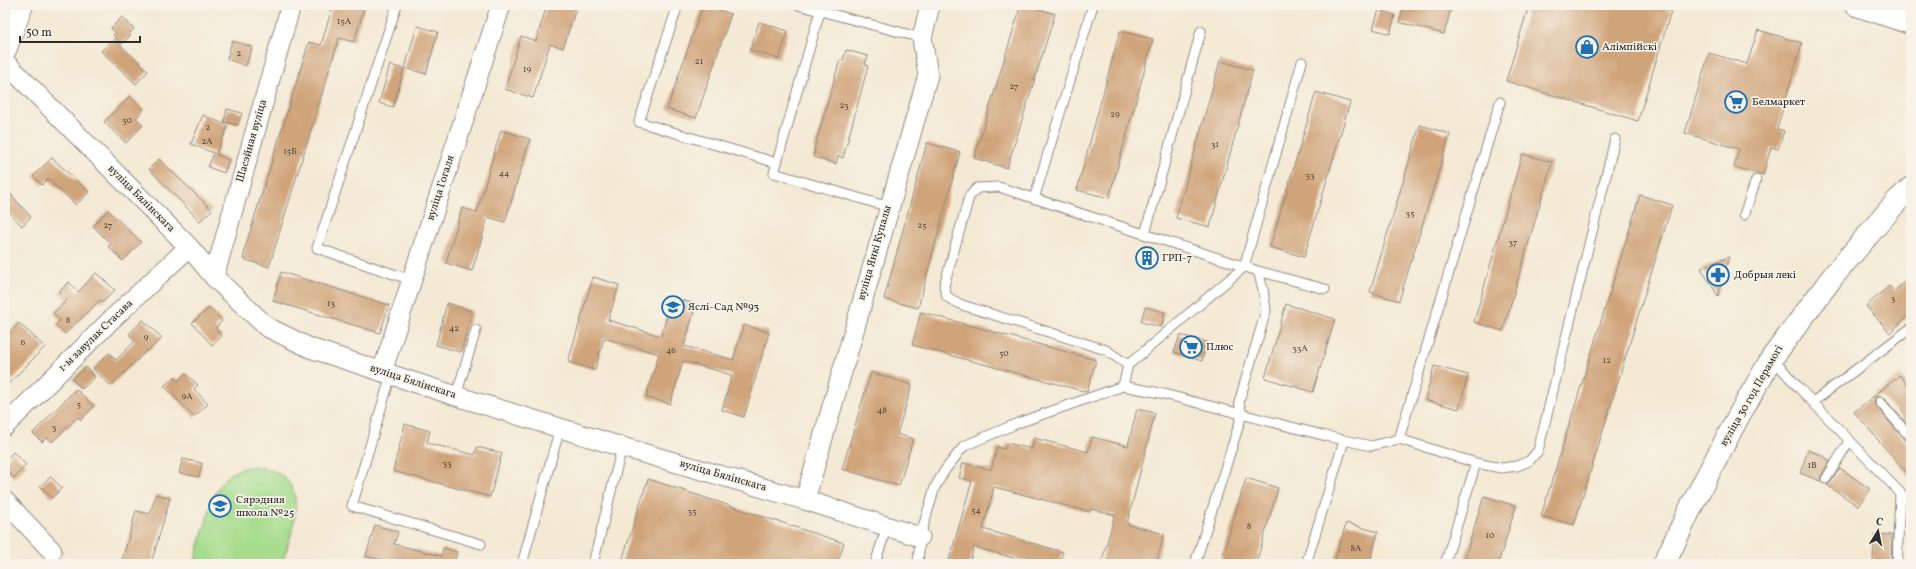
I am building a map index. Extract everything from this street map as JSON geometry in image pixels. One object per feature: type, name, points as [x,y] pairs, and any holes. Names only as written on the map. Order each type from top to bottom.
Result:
[{"type":"street","points":[[5,50],[22,5]]},
{"type":"street","name":"Шасэйная вуліца","points":[[214,277],[291,5]]},
{"type":"street","name":"вуліца Гогаля","points":[[387,373],[411,280],[501,5]]},
{"type":"street","name":"вуліца Янкі Купалы","points":[[805,500],[928,75],[922,38],[930,5]]},
{"type":"street","points":[[1857,5],[1911,23]]},
{"type":"street","name":"вуліца Бялінскага","points":[[5,62],[189,247],[214,277],[266,327],[310,348],[456,396],[622,447],[805,500],[920,537]]},
{"type":"street","name":"вуліца 30 год Перамогі","points":[[1664,564],[1692,503],[1772,358],[1834,275],[1898,200],[1911,188]]},
{"type":"street","name":"1-ы завулак Стасава","points":[[5,426],[111,320],[189,247]]},
{"type":"street","points":[[5,501],[52,551]]},
{"type":"lane","points":[[397,5],[317,248],[411,280]]},
{"type":"lane","points":[[678,5],[639,122],[776,164]]},
{"type":"lane","points":[[798,5],[922,38]]},
{"type":"lane","points":[[1034,199],[1093,5]]},
{"type":"lane","points":[[820,11],[774,173],[889,207]]},
{"type":"lane","points":[[1145,234],[1201,31]]},
{"type":"lane","points":[[1122,386],[1128,365],[1244,267],[1302,62]]},
{"type":"lane","points":[[1399,438],[1500,102]]},
{"type":"lane","points":[[918,564],[920,537],[935,487],[945,470],[964,446],[1018,423],[1122,386],[1160,393],[1344,441],[1371,446],[1399,438],[1476,463],[1501,468],[1517,466],[1529,461],[1538,451],[1615,139]]},
{"type":"lane","points":[[1744,215],[1756,180]]},
{"type":"lane","points":[[1128,365],[1106,350],[962,305],[947,297],[944,286],[969,197],[977,188],[999,188],[1244,267],[1325,289]]},
{"type":"lane","points":[[1195,564],[1242,415],[1239,402],[1266,311],[1264,289],[1258,271]]},
{"type":"lane","points":[[1814,402],[1911,328]]},
{"type":"lane","points":[[456,396],[476,330]]},
{"type":"lane","points":[[1772,358],[1849,441],[1911,504]]},
{"type":"lane","points":[[387,373],[352,506],[480,544]]},
{"type":"lane","points":[[1880,402],[1911,438]]},
{"type":"lane","points":[[522,564],[560,428]]},
{"type":"lane","points":[[1306,564],[1344,441]]},
{"type":"lane","points":[[1826,479],[1849,441]]},
{"type":"lane","points":[[593,564],[622,447]]},
{"type":"lane","points":[[1445,564],[1476,463]]},
{"type":"lane","points":[[1897,564],[1900,494]]},
{"type":"lane","points":[[875,564],[887,526]]},
{"type":"green space","points":[[255,466],[274,471],[286,479],[293,490],[296,503],[295,518],[282,564],[194,564],[213,499],[221,483],[234,472]]},
{"type":"building","points":[[333,5],[365,5],[354,42],[339,38],[269,267],[243,259],[244,251],[309,42],[321,45]]},
{"type":"building","points":[[547,5],[577,5],[563,48],[550,44],[533,98],[505,89],[521,36],[536,41]]},
{"type":"building","points":[[703,5],[731,14],[696,118],[667,109]]},
{"type":"building","points":[[1021,5],[1026,5],[1055,14],[1007,168],[974,158]]},
{"type":"building","points":[[1404,5],[1452,5],[1444,34],[1399,22]]},
{"type":"building","name":"Алімпійскі","points":[[1529,5],[1652,5],[1671,11],[1638,121],[1506,81]]},
{"type":"building","points":[[1379,10],[1395,15],[1390,34],[1373,29]]},
{"type":"building","points":[[122,17],[134,29],[129,33],[131,35],[122,44],[113,35],[116,33],[111,28]]},
{"type":"building","points":[[759,22],[788,31],[779,59],[750,50]]},
{"type":"building","points":[[417,26],[438,32],[426,74],[405,68]]},
{"type":"building","points":[[1758,30],[1802,43],[1777,129],[1784,131],[1778,149],[1771,147],[1763,175],[1734,167],[1739,149],[1685,133],[1709,53],[1747,64]]},
{"type":"building","points":[[1120,31],[1153,39],[1109,198],[1077,190]]},
{"type":"building","points":[[114,39],[148,71],[136,84],[101,51]]},
{"type":"building","points":[[232,41],[252,47],[246,66],[227,59]]},
{"type":"building","points":[[846,50],[868,56],[865,65],[868,66],[843,158],[838,156],[836,164],[813,157],[840,60],[843,60]]},
{"type":"building","points":[[1220,61],[1253,70],[1210,227],[1176,218]]},
{"type":"building","points":[[390,65],[404,69],[393,107],[379,103]]},
{"type":"building","points":[[1316,92],[1350,102],[1304,257],[1270,247]]},
{"type":"building","points":[[130,96],[144,109],[136,118],[143,125],[126,143],[104,122]]},
{"type":"building","points":[[227,109],[242,113],[238,125],[224,122]]},
{"type":"building","points":[[203,115],[228,126],[216,154],[229,160],[224,173],[208,167],[214,153],[191,144]]},
{"type":"building","points":[[1420,125],[1450,134],[1399,301],[1370,292]]},
{"type":"building","points":[[501,130],[530,139],[505,222],[488,217],[472,271],[446,263],[462,208],[477,212]]},
{"type":"building","points":[[927,143],[960,152],[918,308],[884,299]]},
{"type":"building","points":[[1522,154],[1552,162],[1503,331],[1474,322]]},
{"type":"building","points":[[52,158],[89,192],[76,205],[48,179],[42,185],[33,176]]},
{"type":"building","points":[[159,159],[212,210],[200,221],[149,169]]},
{"type":"building","points":[[5,188],[31,217],[22,226],[5,208]]},
{"type":"building","points":[[1640,195],[1672,205],[1574,525],[1541,516]]},
{"type":"building","points":[[108,210],[141,242],[123,261],[108,246],[111,244],[93,226]]},
{"type":"building","name":"ГРП-7","points":[[1142,249],[1156,253],[1152,267],[1138,262]]},
{"type":"building","points":[[1729,257],[1718,296],[1701,268]]},
{"type":"building","points":[[281,272],[389,305],[380,333],[273,301]]},
{"type":"building","points":[[96,273],[115,290],[103,302],[100,300],[65,334],[56,325],[60,320],[53,313],[67,300],[59,292],[69,282],[78,292]]},
{"type":"building","points":[[593,277],[619,285],[608,320],[661,336],[672,298],[696,304],[684,346],[733,360],[744,325],[769,332],[744,417],[722,410],[732,375],[683,361],[670,404],[646,397],[659,354],[604,338],[595,370],[568,362]]},
{"type":"building","points":[[1911,277],[1911,313],[1890,333],[1866,306],[1889,286],[1894,291]]},
{"type":"building","points":[[447,303],[472,311],[461,352],[436,345]]},
{"type":"building","points":[[1286,304],[1335,319],[1313,392],[1265,378]]},
{"type":"building","points":[[1145,307],[1165,312],[1161,327],[1141,322]]},
{"type":"building","points":[[209,308],[222,321],[215,328],[222,336],[212,345],[192,323]]},
{"type":"building","points":[[921,312],[1096,360],[1087,392],[912,345]]},
{"type":"building","points":[[143,320],[162,338],[148,351],[147,350],[111,386],[93,369],[109,353],[116,360],[135,341],[129,334]]},
{"type":"building","points":[[19,323],[45,347],[5,387],[5,337]]},
{"type":"building","name":"Плюс","points":[[1180,335],[1207,342],[1202,361],[1174,352]]},
{"type":"building","points":[[1434,366],[1468,375],[1459,409],[1425,400]]},
{"type":"building","points":[[86,367],[95,377],[82,389],[72,379]]},
{"type":"building","points":[[871,372],[912,385],[897,434],[913,439],[899,486],[842,469]]},
{"type":"building","points":[[185,373],[198,385],[194,389],[208,404],[194,417],[164,386],[174,377],[178,381]]},
{"type":"building","points":[[1900,375],[1911,389],[1911,429],[1884,398],[1879,396],[1876,397],[1874,403],[1906,442],[1911,444],[1911,478],[1854,412]]},
{"type":"building","points":[[76,389],[94,406],[81,420],[78,417],[52,442],[47,437],[42,442],[33,433]]},
{"type":"building","points":[[1137,409],[1155,413],[1127,524],[1164,534],[1156,564],[1101,564],[1115,515],[1091,509],[1090,512],[994,487],[983,529],[1063,552],[1059,564],[1035,564],[974,547],[969,564],[948,564],[972,481],[959,478],[963,463],[991,470],[997,447],[1005,449],[1007,443],[1032,449],[1034,438],[1088,452],[1092,437],[1128,446]]},
{"type":"building","points":[[405,424],[430,431],[427,443],[475,455],[477,447],[502,453],[490,497],[393,471]]},
{"type":"building","points":[[1808,450],[1821,455],[1830,461],[1821,476],[1820,481],[1800,473]]},
{"type":"building","points":[[13,452],[26,465],[14,478],[5,469],[5,461]]},
{"type":"building","points":[[183,459],[202,463],[199,477],[179,473]]},
{"type":"building","points":[[1840,468],[1870,489],[1858,506],[1827,485],[1831,482]]},
{"type":"building","points":[[51,477],[62,488],[52,498],[40,486]]},
{"type":"building","points":[[1246,478],[1278,488],[1256,564],[1220,564]]},
{"type":"building","points":[[648,479],[844,543],[837,564],[621,564]]},
{"type":"building","points":[[156,494],[170,498],[151,564],[121,564],[136,511],[150,514]]},
{"type":"building","points":[[1484,496],[1516,506],[1498,564],[1463,564]]},
{"type":"building","points":[[1346,523],[1378,532],[1369,564],[1334,564]]},
{"type":"building","points":[[375,525],[398,532],[394,544],[441,556],[443,548],[457,552],[454,564],[395,564],[366,556]]},
{"type":"building","points":[[1874,534],[1892,535],[1891,564],[1873,564]]},
{"type":"place","name":"Алімпійскі","points":[[1587,47]]},
{"type":"place","name":"Белмаркет","points":[[1736,102]]},
{"type":"place","name":"ГРП-7","points":[[1147,258]]},
{"type":"place","name":"Добрыя лекі","points":[[1718,275]]},
{"type":"place","name":"Яслі-Сад №93","points":[[673,307]]},
{"type":"place","name":"Плюс","points":[[1191,347]]},
{"type":"place","name":"Сярэдняя школа №25","points":[[220,506]]}]
